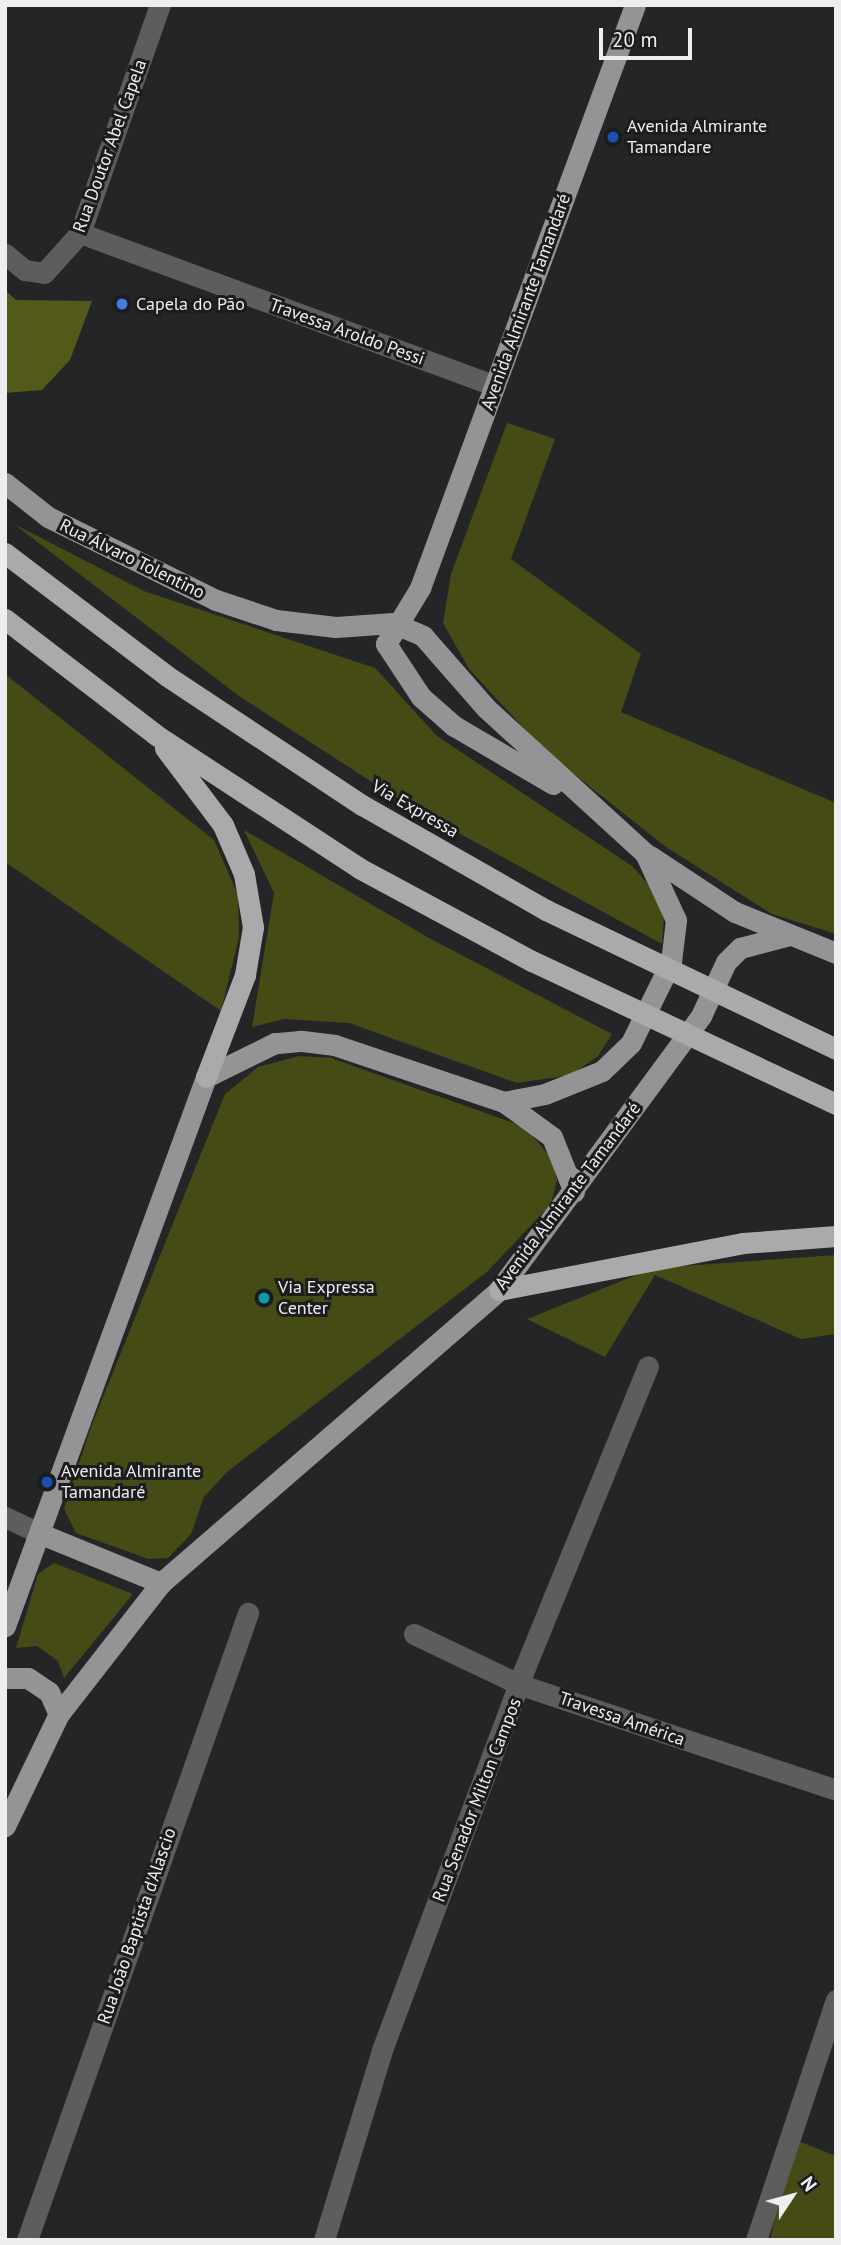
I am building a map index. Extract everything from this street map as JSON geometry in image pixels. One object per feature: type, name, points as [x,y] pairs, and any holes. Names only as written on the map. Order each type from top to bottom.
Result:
[{"type":"highway","name":"Via Expressa","points":[[5,553],[271,747],[546,910],[796,1033],[836,1049]]},
{"type":"highway","points":[[5,619],[156,735],[359,868],[532,961],[836,1104]]},
{"type":"highway","points":[[156,735],[223,825],[244,874],[253,927],[241,987],[206,1077]]},
{"type":"highway","points":[[499,1290],[743,1243],[836,1236]]},
{"type":"main road","name":"Avenida Almirante Tamandaré","points":[[393,623],[416,598],[635,5]]},
{"type":"main road","name":"Rua Álvaro Tolentino","points":[[5,483],[48,517],[216,600],[276,620],[336,627],[393,623]]},
{"type":"main road","points":[[416,598],[423,636]]},
{"type":"main road","points":[[584,802],[454,726],[421,697],[390,656],[386,644],[393,623],[423,636],[486,708],[584,802],[645,853],[735,912],[786,936],[836,953]]},
{"type":"main road","points":[[504,1102],[578,1082],[631,1043],[675,946],[672,902],[645,853]]},
{"type":"main road","name":"Avenida Almirante Tamandaré","points":[[5,1826],[59,1714],[161,1583],[499,1290],[574,1192],[701,1016],[726,962],[740,948],[786,936]]},
{"type":"main road","points":[[5,1626],[41,1534],[206,1077],[275,1043],[300,1041],[335,1045],[504,1102],[552,1137],[574,1192]]},
{"type":"main road","points":[[41,1534],[161,1583]]},
{"type":"main road","points":[[5,1678],[28,1678],[49,1692],[59,1714]]},
{"type":"street","name":"Rua Doutor Abel Capela","points":[[5,254],[25,270],[44,273],[58,266],[80,233],[160,5]]},
{"type":"street","name":"Travessa Aroldo Pessi","points":[[80,233],[495,386]]},
{"type":"street","name":"Rua Senador Milton Campos","points":[[324,2240],[382,2050],[521,1685],[648,1366]]},
{"type":"street","points":[[5,1517],[41,1534]]},
{"type":"street","name":"Rua João Baptista d'Alascio","points":[[27,2240],[248,1613]]},
{"type":"street","name":"Travessa América","points":[[414,1634],[521,1685],[836,1790]]},
{"type":"street","points":[[756,2240],[836,2000]]},
{"type":"green space","points":[[5,290],[16,300],[92,301],[70,360],[42,390],[5,393]]},
{"type":"green space","points":[[507,423],[555,439],[511,559],[641,654],[621,712],[836,803],[836,934],[772,914],[666,847],[545,751],[469,669],[443,623],[451,574]]},
{"type":"green space","points":[[14,524],[144,591],[375,668],[437,736],[632,866],[657,894],[664,916],[662,944],[409,806],[239,696]]},
{"type":"green space","points":[[5,674],[214,840],[238,895],[239,937],[221,1011],[5,862]]},
{"type":"green space","points":[[244,830],[429,938],[612,1034],[598,1056],[571,1075],[517,1083],[349,1023],[284,1019],[252,1027],[274,893]]},
{"type":"green space","points":[[299,1056],[331,1058],[525,1127],[551,1158],[557,1180],[551,1204],[488,1271],[227,1472],[204,1497],[191,1534],[168,1558],[149,1559],[76,1533],[64,1509],[91,1427],[225,1094],[258,1067]]},
{"type":"green space","points":[[836,1255],[836,1334],[801,1339],[655,1275],[605,1357],[527,1319],[654,1268]]},
{"type":"green space","points":[[54,1563],[133,1594],[64,1678],[58,1661],[37,1646],[16,1648],[38,1574]]},
{"type":"green space","points":[[793,2139],[836,2156],[836,2240],[770,2240]]},
{"type":"place","name":"Avenida Almirante Tamandare","points":[[613,137]]},
{"type":"place","name":"Capela do Pão","points":[[122,304]]},
{"type":"place","name":"Via Expressa Center","points":[[264,1298]]},
{"type":"place","name":"Avenida Almirante Tamandaré","points":[[47,1482]]}]
